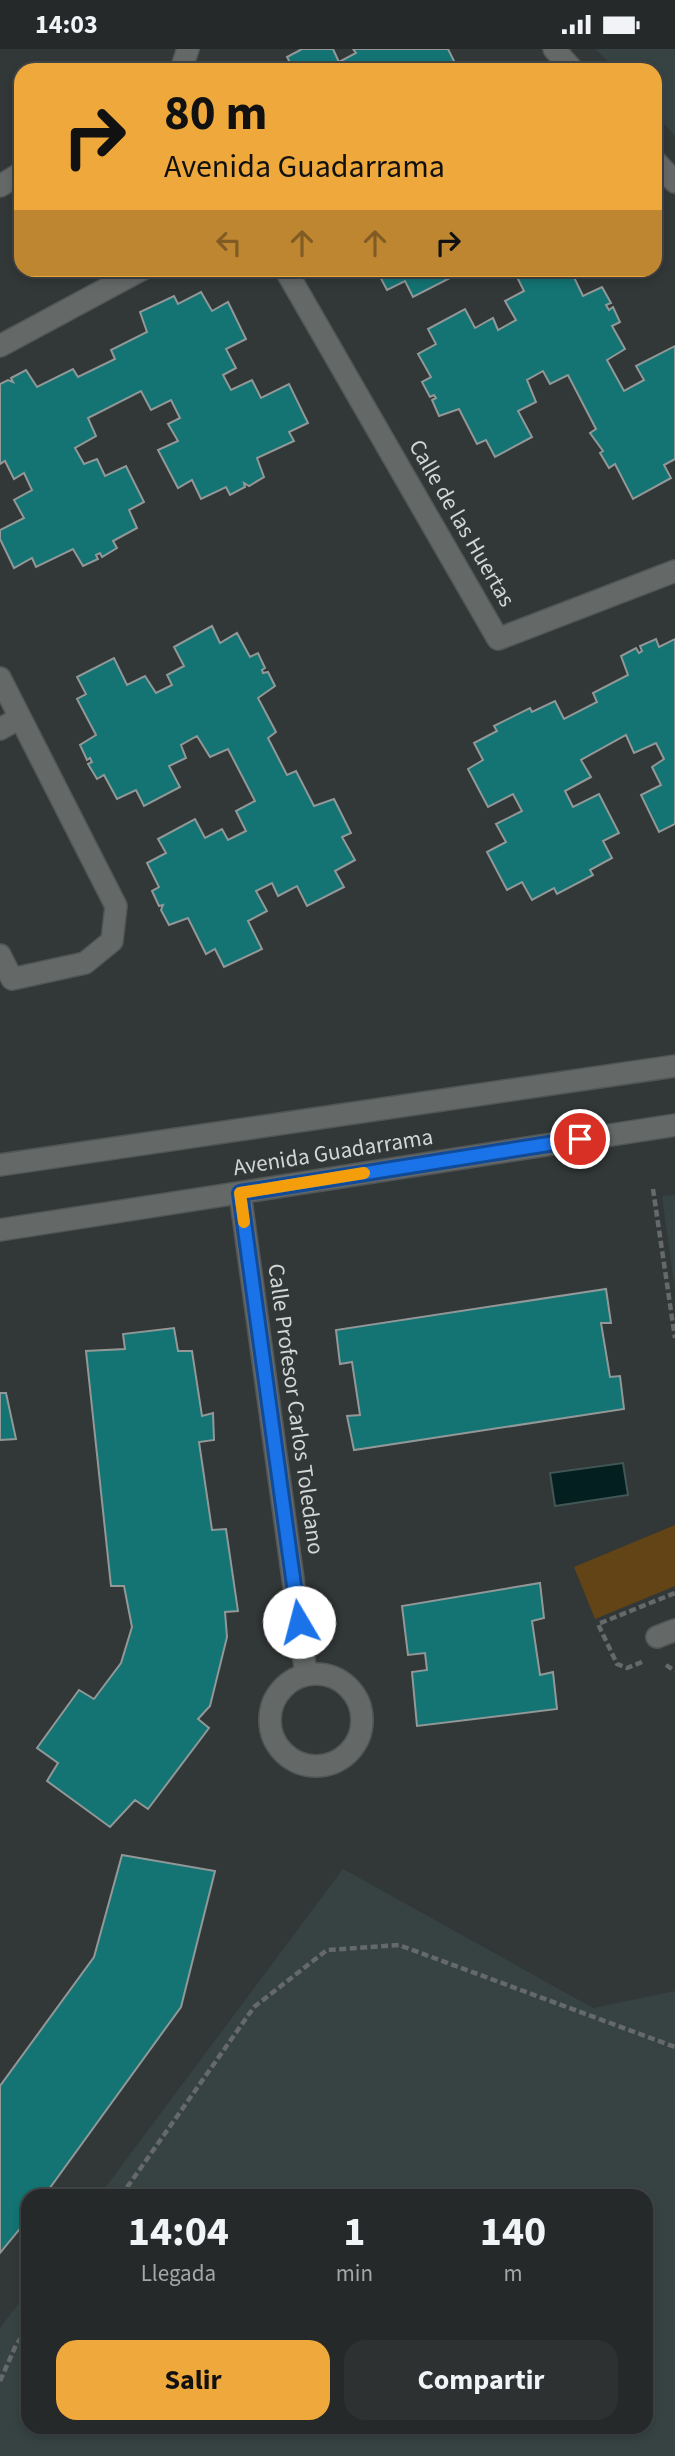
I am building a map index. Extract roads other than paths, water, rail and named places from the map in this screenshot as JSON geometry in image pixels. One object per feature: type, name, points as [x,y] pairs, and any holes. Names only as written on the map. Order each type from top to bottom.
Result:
[{"type":"street","points":[[554,49],[567,63]]},
{"type":"street","points":[[662,168],[675,182]]},
{"type":"street","points":[[0,346],[128,277]]},
{"type":"street","name":"Calle de las Huertas","points":[[290,277],[498,639],[675,571]]},
{"type":"street","points":[[0,678],[116,906],[111,941],[85,963],[12,979],[0,955]]},
{"type":"street","points":[[0,729],[20,718]]},
{"type":"street","name":"Avenida Guadarrama","points":[[0,1165],[675,1066]]},
{"type":"street","name":"Avenida Guadarrama","points":[[0,1230],[675,1125]]},
{"type":"street","name":"Calle Profesor Carlos Toledano","points":[[240,1193],[306,1674]]},
{"type":"street","points":[[306,1674],[328,1675],[347,1685],[362,1709],[363,1726],[353,1748],[334,1763],[317,1766],[301,1764],[286,1755],[275,1742],[270,1726],[271,1709],[278,1693],[290,1681],[306,1674]]},
{"type":"water","points":[[623,1463],[628,1495],[555,1506],[550,1473]]}]
